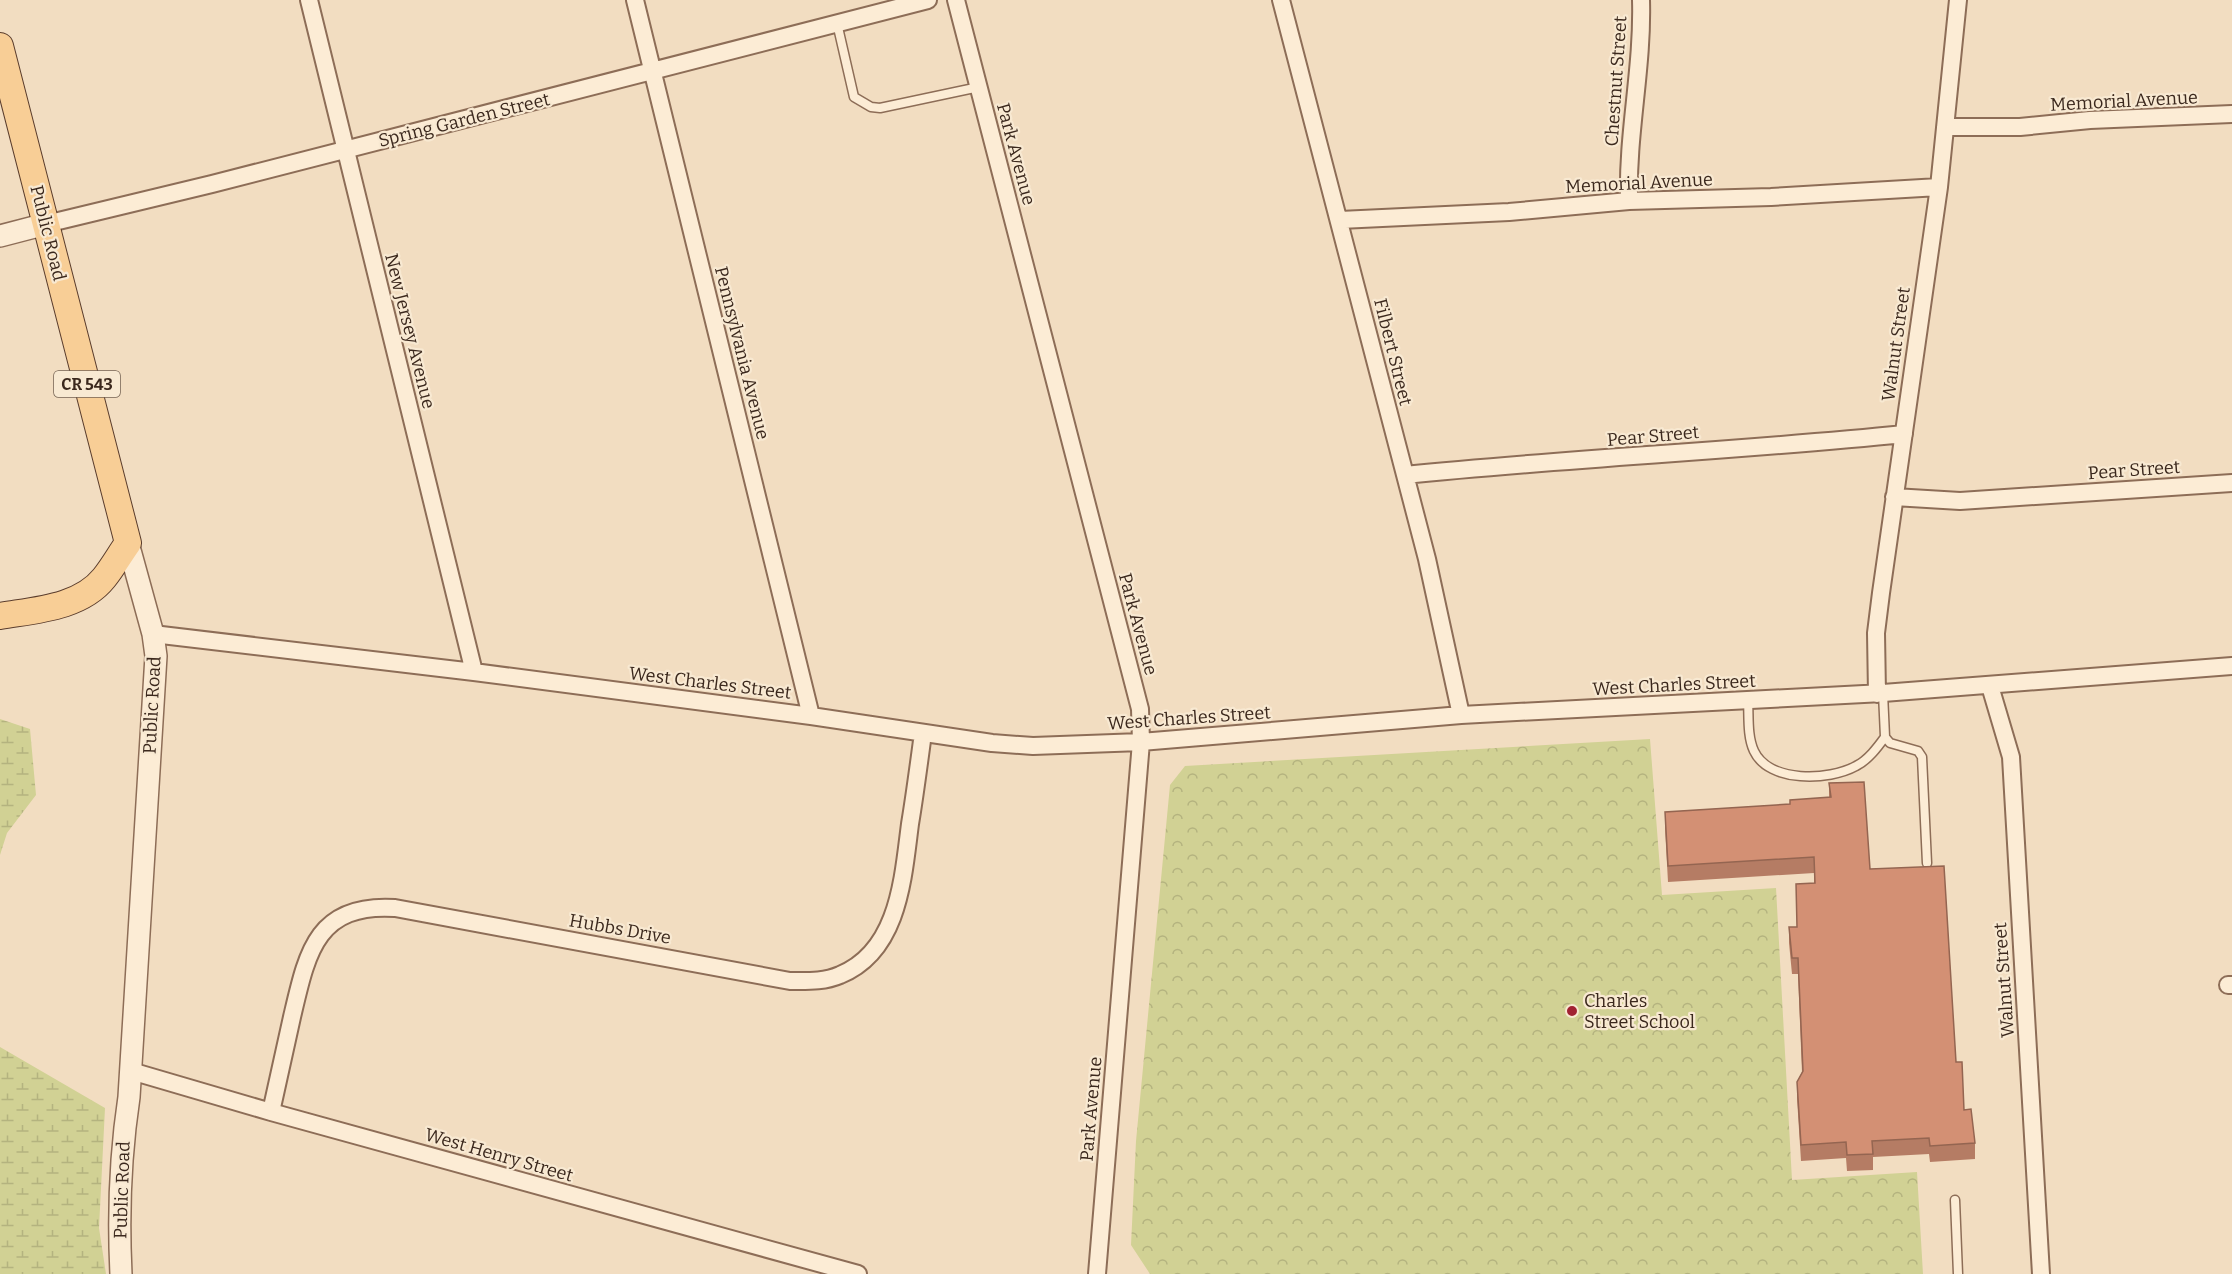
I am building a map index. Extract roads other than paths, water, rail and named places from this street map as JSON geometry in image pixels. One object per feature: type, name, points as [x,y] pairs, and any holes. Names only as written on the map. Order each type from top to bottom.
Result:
[{"type":"main road","name":"Public Road","points":[[0,46],[128,543]]},
{"type":"main road","points":[[0,616],[59,605],[80,598],[104,579],[128,543]]},
{"type":"street","name":"New Jersey Avenue","points":[[309,0],[474,672]]},
{"type":"street","name":"Pennsylvania Avenue","points":[[634,0],[811,716]]},
{"type":"street","name":"Spring Garden Street","points":[[0,236],[346,150],[927,0]]},
{"type":"street","name":"Park Avenue","points":[[956,0],[1140,709],[1141,742],[1096,1274]]},
{"type":"street","name":"Filbert Street","points":[[1281,0],[1427,559],[1461,715]]},
{"type":"street","name":"Chestnut Street","points":[[1629,201],[1631,134],[1640,60],[1641,0]]},
{"type":"street","name":"Walnut Street","points":[[1880,694],[1876,633],[1939,187],[1958,0]]},
{"type":"street","name":"Memorial Avenue","points":[[1945,127],[2020,127],[2090,120],[2232,114]]},
{"type":"street","name":"Memorial Avenue","points":[[1340,220],[1509,212],[1629,201],[1771,197],[1939,187]]},
{"type":"street","name":"Pear Street","points":[[1405,475],[1904,434]]},
{"type":"street","name":"Pear Street","points":[[1894,497],[1969,501],[2232,483]]},
{"type":"street","name":"Public Road","points":[[121,1274],[118,1205],[131,1071],[156,656],[153,634],[128,543]]},
{"type":"street","name":"West Charles Street","points":[[153,634],[474,672],[1033,746],[1141,742],[1461,715],[1880,694],[2232,666]]},
{"type":"street","name":"Walnut Street","points":[[1990,686],[2010,757],[2041,1274]]},
{"type":"street","name":"Hubbs Drive","points":[[271,1112],[307,958],[324,929],[354,910],[395,908],[790,981],[818,982],[840,975],[857,966],[874,948],[895,912],[902,885],[923,733]]},
{"type":"street","name":"West Henry Street","points":[[131,1071],[271,1112],[858,1274]]},
{"type":"lane","points":[[837,23],[854,97],[871,107],[880,108],[979,87]]},
{"type":"lane","points":[[1880,694],[1886,737],[1890,743],[1918,751],[1922,757],[1927,863]]},
{"type":"lane","points":[[1748,700],[1750,736],[1754,752],[1770,768],[1780,772],[1801,776],[1841,772],[1857,766],[1873,753],[1886,737]]},
{"type":"lane","points":[[1954,1200],[1958,1274]]},
{"type":"place","name":"Charles Street School","points":[[1572,1011]]}]
